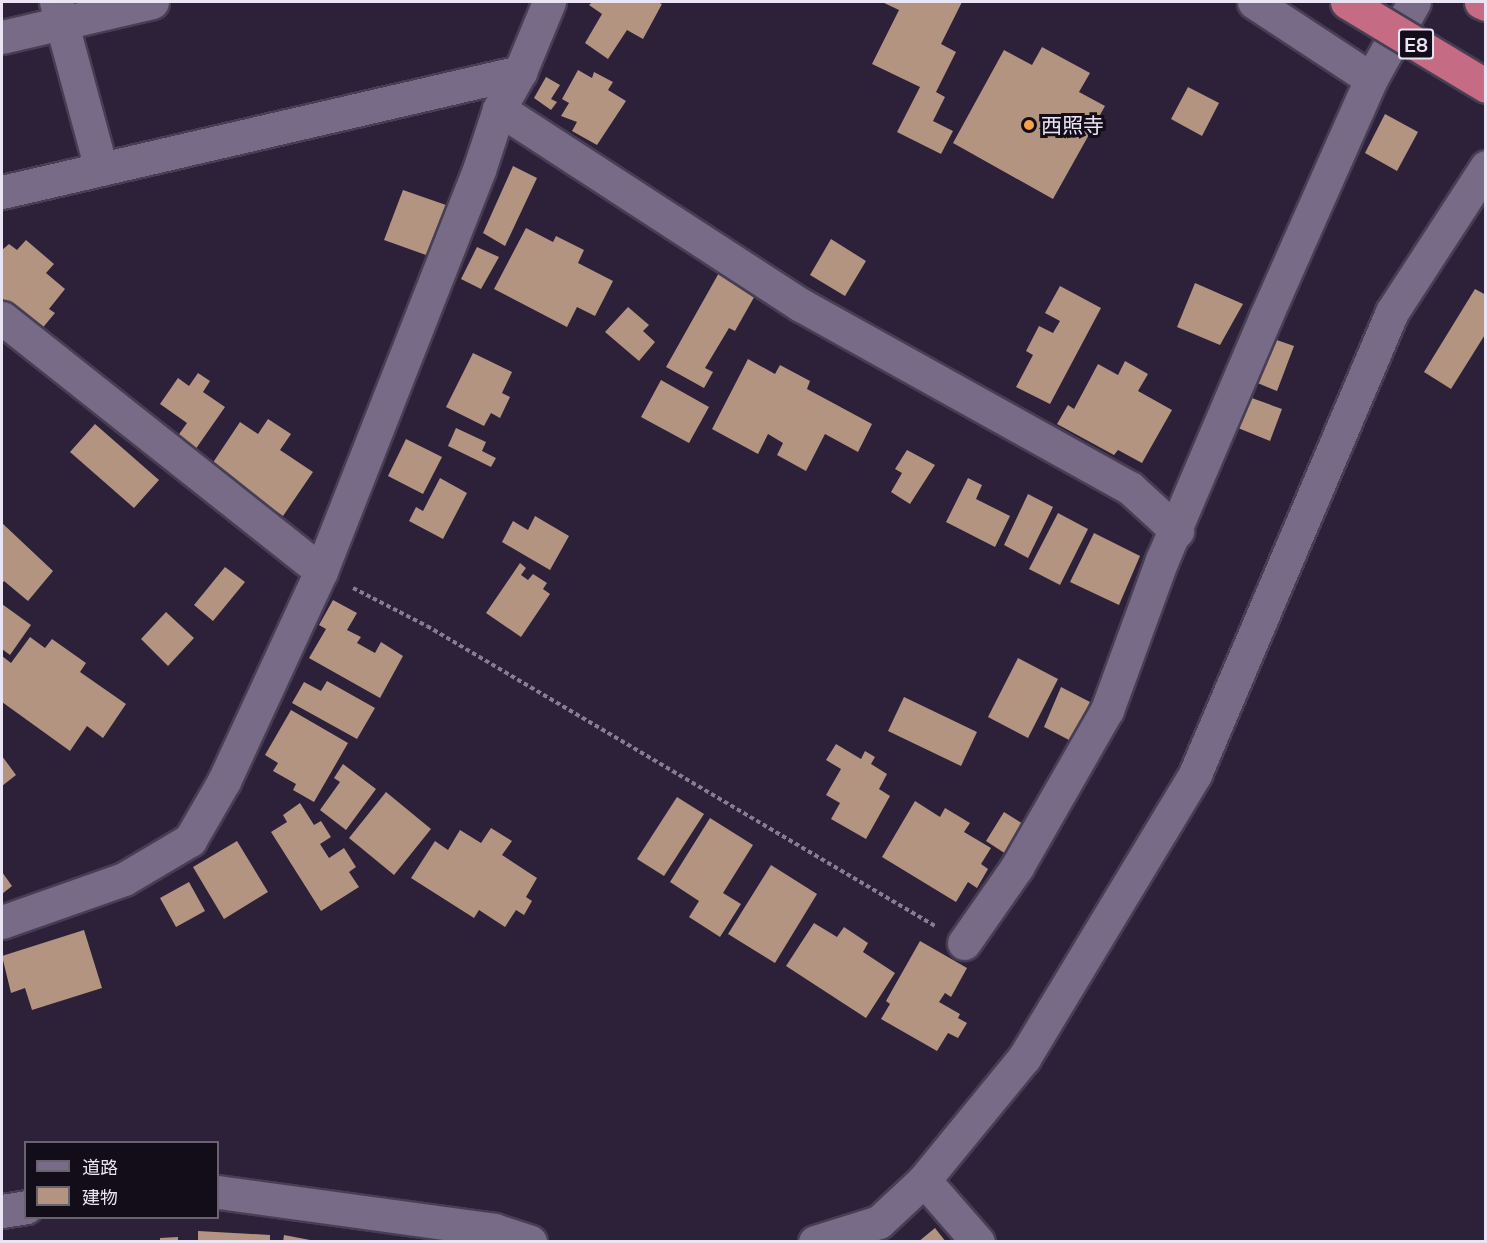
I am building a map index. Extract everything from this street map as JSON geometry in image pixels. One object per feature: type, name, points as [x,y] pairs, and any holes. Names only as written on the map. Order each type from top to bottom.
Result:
[{"type":"highway","name":"E8","points":[[1347,2],[1485,86]]},
{"type":"highway","points":[[1481,2],[1485,4]]},
{"type":"street","points":[[2,37],[60,12],[152,2]]},
{"type":"street","points":[[2,922],[124,879],[190,840],[224,781],[321,571],[479,170],[499,109],[520,72],[549,2]]},
{"type":"street","points":[[1254,2],[1371,79]]},
{"type":"street","points":[[964,943],[1017,867],[1107,710],[1162,560],[1178,531],[1371,79],[1414,2]]},
{"type":"street","points":[[60,12],[101,169]]},
{"type":"street","points":[[2,192],[520,72]]},
{"type":"street","points":[[499,109],[801,305],[1130,488],[1178,531]]},
{"type":"street","points":[[814,1242],[879,1222],[924,1180],[1024,1058],[1195,774],[1392,312],[1485,168]]},
{"type":"street","points":[[2,318],[321,571]]},
{"type":"street","points":[[924,1180],[978,1242]]},
{"type":"street","points":[[219,1192],[494,1230],[530,1242]]},
{"type":"street","points":[[2,1211],[24,1207]]},
{"type":"path","points":[[321,571],[427,626],[964,943]]},
{"type":"building","points":[[592,2],[657,2],[662,4],[643,39],[627,30],[608,59],[585,43],[602,14],[589,5]]},
{"type":"building","points":[[882,2],[962,2],[941,44],[956,52],[936,92],[945,97],[933,121],[953,131],[941,154],[897,132],[920,87],[872,64],[899,10]]},
{"type":"building","name":"西照寺","points":[[1042,47],[1090,73],[1079,92],[1105,106],[1053,199],[953,143],[1004,50],[1032,65]]},
{"type":"building","points":[[578,70],[592,78],[594,72],[613,82],[608,90],[626,101],[597,145],[572,131],[577,122],[561,116],[569,103],[562,99]]},
{"type":"building","points":[[546,77],[560,85],[551,99],[557,102],[551,110],[534,98]]},
{"type":"building","points":[[1188,87],[1219,103],[1202,136],[1171,119]]},
{"type":"building","points":[[1385,114],[1418,132],[1397,171],[1365,153]]},
{"type":"building","points":[[513,166],[537,178],[505,246],[483,233]]},
{"type":"building","points":[[403,190],[446,205],[426,255],[384,240]]},
{"type":"building","points":[[526,228],[553,242],[556,236],[584,250],[578,263],[613,281],[595,316],[577,307],[567,327],[494,289]]},
{"type":"building","points":[[831,239],[866,261],[845,296],[810,275]]},
{"type":"building","points":[[26,240],[54,264],[46,273],[65,289],[49,309],[55,313],[40,331],[2,298],[2,250],[9,244],[17,250]]},
{"type":"building","points":[[477,247],[499,257],[481,289],[461,279]]},
{"type":"building","points":[[720,271],[757,292],[735,331],[729,328],[705,368],[713,372],[704,388],[666,367]]},
{"type":"building","points":[[1195,283],[1243,304],[1220,345],[1177,327]]},
{"type":"building","points":[[1060,286],[1101,308],[1050,404],[1016,387],[1033,355],[1026,351],[1039,326],[1053,333],[1060,321],[1045,313]]},
{"type":"building","points":[[1475,289],[1486,295],[1486,333],[1451,389],[1424,372]]},
{"type":"building","points":[[628,307],[649,325],[643,331],[655,342],[639,361],[605,332]]},
{"type":"building","points":[[1271,338],[1294,346],[1277,391],[1255,382]]},
{"type":"building","points":[[473,353],[512,372],[502,393],[510,397],[500,418],[491,413],[484,426],[446,407]]},
{"type":"building","points":[[748,359],[775,374],[780,365],[810,381],[807,389],[872,424],[858,452],[825,434],[806,471],[777,455],[783,443],[768,434],[758,454],[712,429]]},
{"type":"building","points":[[1125,361],[1148,374],[1138,391],[1172,410],[1142,463],[1118,450],[1114,455],[1057,424],[1068,405],[1074,409],[1098,364],[1118,375]]},
{"type":"building","points":[[198,373],[210,381],[203,392],[225,407],[195,450],[177,437],[187,423],[160,404],[178,378],[189,386]]},
{"type":"building","points":[[661,380],[709,407],[689,443],[641,417]]},
{"type":"building","points":[[1249,397],[1282,409],[1270,441],[1238,428]]},
{"type":"building","points":[[268,419],[291,434],[280,450],[313,472],[283,516],[210,467],[240,422],[258,434]]},
{"type":"building","points":[[95,424],[159,480],[134,508],[70,452]]},
{"type":"building","points":[[456,428],[486,442],[482,451],[496,458],[491,467],[448,446]]},
{"type":"building","points":[[406,439],[442,457],[423,494],[388,476]]},
{"type":"building","points":[[907,450],[935,465],[910,504],[891,492],[902,473],[895,469]]},
{"type":"building","points":[[440,478],[467,493],[443,539],[409,521],[416,507],[423,511]]},
{"type":"building","points":[[968,478],[982,485],[976,499],[1010,516],[995,547],[946,522]]},
{"type":"building","points":[[1028,494],[1053,507],[1028,558],[1004,545]]},
{"type":"building","points":[[1058,513],[1088,529],[1060,585],[1029,569]]},
{"type":"building","points":[[535,516],[569,536],[550,570],[502,542],[513,521],[528,530]]},
{"type":"building","points":[[2,523],[53,571],[28,601],[4,581],[2,584]]},
{"type":"building","points":[[1094,533],[1140,556],[1119,605],[1070,582]]},
{"type":"building","points":[[520,563],[526,568],[521,575],[528,580],[533,574],[547,583],[543,589],[550,594],[521,637],[486,613]]},
{"type":"building","points":[[225,567],[245,582],[213,621],[194,605]]},
{"type":"building","points":[[333,600],[357,613],[347,630],[361,637],[357,643],[375,653],[381,642],[403,656],[380,698],[309,658],[326,629],[319,625]]},
{"type":"building","points":[[2,604],[31,625],[10,655],[2,649]]},
{"type":"building","points":[[166,612],[194,638],[168,666],[141,639]]},
{"type":"building","points":[[30,637],[45,648],[52,639],[86,663],[80,672],[126,704],[103,738],[87,726],[70,751],[2,702],[2,656],[11,663]]},
{"type":"building","points":[[1018,658],[1058,679],[1028,738],[988,717]]},
{"type":"building","points":[[327,681],[375,708],[357,739],[292,703],[304,682],[321,691]]},
{"type":"building","points":[[1061,687],[1090,702],[1071,741],[1044,727]]},
{"type":"building","points":[[904,697],[977,732],[961,766],[888,731]]},
{"type":"building","points":[[291,710],[348,743],[314,802],[293,790],[296,784],[273,771],[278,763],[265,755]]},
{"type":"building","points":[[836,744],[861,759],[865,751],[875,757],[871,764],[887,774],[879,789],[890,796],[866,839],[831,819],[840,803],[826,795],[841,769],[826,760]]},
{"type":"building","points":[[2,756],[16,775],[2,786]]},
{"type":"building","points":[[343,764],[376,789],[346,830],[320,810],[340,782],[334,778]]},
{"type":"building","points":[[386,792],[431,829],[394,875],[349,838]]},
{"type":"building","points":[[677,797],[704,814],[664,876],[637,859]]},
{"type":"building","points":[[915,801],[940,817],[945,808],[970,823],[964,832],[991,848],[981,864],[988,869],[977,888],[968,882],[956,902],[882,857]]},
{"type":"building","points":[[300,803],[314,825],[321,821],[331,837],[320,844],[329,858],[344,848],[356,867],[349,872],[359,887],[321,911],[271,832],[287,822],[283,815]]},
{"type":"building","points":[[1004,812],[1028,827],[1009,856],[986,841]]},
{"type":"building","points":[[710,818],[753,845],[723,893],[741,904],[720,937],[689,917],[699,901],[670,882]]},
{"type":"building","points":[[491,828],[512,841],[502,855],[537,878],[526,897],[532,901],[524,915],[516,910],[505,927],[479,910],[474,918],[411,878],[435,841],[448,850],[460,830],[481,843]]},
{"type":"building","points":[[237,841],[268,892],[224,919],[193,867]]},
{"type":"building","points":[[771,865],[817,894],[775,963],[728,934]]},
{"type":"building","points":[[2,872],[12,886],[2,894]]},
{"type":"building","points":[[189,882],[205,911],[176,927],[160,898]]},
{"type":"building","points":[[814,923],[837,937],[844,927],[868,943],[863,952],[895,973],[866,1018],[786,966]]},
{"type":"building","points":[[84,930],[102,988],[32,1010],[25,988],[11,993],[2,956]]},
{"type":"building","points":[[920,941],[967,968],[951,997],[945,993],[939,1002],[960,1014],[958,1018],[967,1023],[958,1038],[948,1033],[937,1051],[881,1019],[890,1004],[886,1001]]},
{"type":"building","points":[[935,1228],[946,1242],[918,1242]]},
{"type":"building","points":[[198,1231],[270,1235],[270,1242],[198,1242]]},
{"type":"building","points":[[284,1235],[310,1240],[310,1242],[283,1242]]},
{"type":"building","points":[[178,1237],[178,1242],[160,1242],[160,1238]]},
{"type":"place","name":"西照寺","points":[[1029,125]]}]
